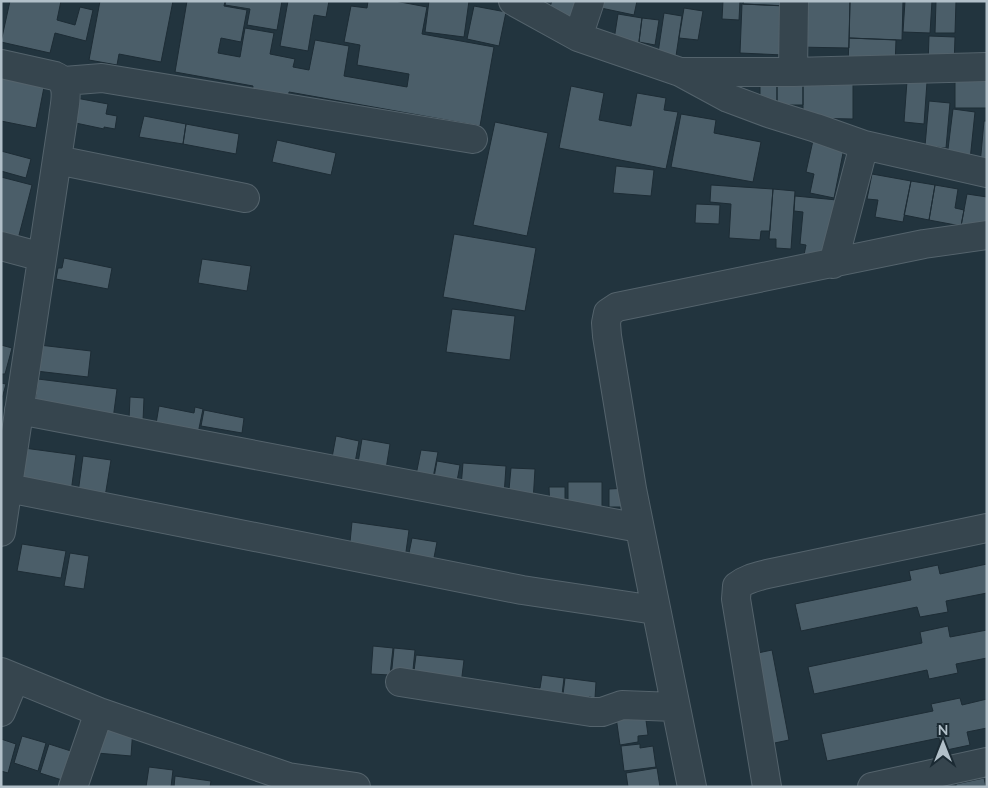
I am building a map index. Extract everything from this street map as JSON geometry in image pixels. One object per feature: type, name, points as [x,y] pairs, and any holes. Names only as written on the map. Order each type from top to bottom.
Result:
[{"type":"street","points":[[514,1],[578,37],[680,72],[728,98],[864,145],[987,173]]},
{"type":"street","points":[[578,37],[590,1]]},
{"type":"street","points":[[793,72],[794,1]]},
{"type":"street","points":[[1,64],[53,75],[64,82],[102,78],[473,139]]},
{"type":"street","points":[[680,72],[793,72],[987,67]]},
{"type":"street","points":[[1,532],[57,160],[66,91],[64,82]]},
{"type":"street","points":[[833,264],[864,145]]},
{"type":"street","points":[[57,160],[245,198]]},
{"type":"street","points":[[692,787],[639,528],[607,336],[606,323],[608,313],[617,307],[924,244],[987,235]]},
{"type":"street","points":[[1,246],[42,257]]},
{"type":"street","points":[[20,410],[639,528]]},
{"type":"street","points":[[8,488],[522,590],[655,610]]},
{"type":"street","points":[[767,787],[736,599],[737,586],[743,581],[759,576],[987,528]]},
{"type":"street","points":[[1,712],[8,675],[100,712],[287,782],[356,787]]},
{"type":"street","points":[[400,682],[590,712],[602,712],[622,705],[675,708]]},
{"type":"street","points":[[72,787],[100,712]]},
{"type":"street","points":[[872,787],[987,762]]},
{"type":"building","points":[[10,1],[61,1],[57,20],[75,25],[80,7],[93,10],[86,41],[55,33],[50,53],[1,42]]},
{"type":"building","points":[[100,1],[173,1],[161,62],[119,54],[117,65],[89,60]]},
{"type":"building","points":[[187,1],[225,1],[224,6],[247,10],[241,42],[221,38],[218,53],[240,57],[245,28],[274,33],[270,54],[295,59],[293,67],[309,70],[315,40],[349,46],[344,76],[407,87],[409,74],[357,65],[360,45],[344,42],[351,6],[367,8],[368,1],[395,1],[427,7],[422,34],[494,47],[480,126],[289,92],[288,99],[252,93],[253,86],[175,72]]},
{"type":"building","points":[[226,1],[282,1],[277,30],[247,25],[250,9],[225,5]]},
{"type":"building","points":[[288,1],[329,1],[326,17],[314,15],[308,51],[280,46]]},
{"type":"building","points":[[429,1],[469,1],[464,37],[425,32]]},
{"type":"building","points":[[552,1],[577,1],[569,20],[548,12]]},
{"type":"building","points":[[602,1],[637,1],[634,15],[601,8]]},
{"type":"building","points":[[723,1],[740,1],[739,20],[722,19]]},
{"type":"building","points":[[744,1],[789,1],[789,6],[743,4]]},
{"type":"building","points":[[798,1],[850,1],[849,48],[796,47]]},
{"type":"building","points":[[850,1],[903,1],[902,40],[849,38]]},
{"type":"building","points":[[905,1],[932,1],[930,33],[903,32]]},
{"type":"building","points":[[936,1],[956,1],[955,33],[935,33]]},
{"type":"building","points":[[742,4],[785,6],[783,55],[740,53]]},
{"type":"building","points":[[474,6],[506,12],[499,46],[467,39]]},
{"type":"building","points":[[684,8],[703,11],[698,40],[679,38]]},
{"type":"building","points":[[664,13],[682,16],[676,56],[658,53]]},
{"type":"building","points":[[618,14],[642,18],[638,49],[613,46]]},
{"type":"building","points":[[642,18],[659,20],[655,45],[639,42]]},
{"type":"building","points":[[929,36],[955,37],[954,66],[928,65]]},
{"type":"building","points":[[849,38],[896,40],[895,66],[848,65]]},
{"type":"building","points":[[1,74],[45,82],[36,128],[1,121]]},
{"type":"building","points":[[760,74],[777,74],[777,105],[760,105]]},
{"type":"building","points":[[777,74],[803,74],[803,105],[777,105]]},
{"type":"building","points":[[803,80],[853,81],[853,119],[803,118]]},
{"type":"building","points":[[907,81],[927,82],[924,124],[904,122]]},
{"type":"building","points":[[955,81],[987,81],[987,108],[955,108]]},
{"type":"building","points":[[571,86],[604,93],[599,120],[631,126],[637,93],[666,98],[664,110],[678,112],[666,169],[559,148]]},
{"type":"building","points":[[76,98],[108,104],[106,114],[117,116],[115,129],[104,127],[104,129],[71,122]]},
{"type":"building","points":[[929,101],[950,103],[946,148],[925,146]]},
{"type":"building","points":[[953,109],[975,112],[970,160],[947,157]]},
{"type":"building","points":[[681,114],[716,120],[714,133],[761,142],[753,182],[671,167]]},
{"type":"building","points":[[144,116],[186,124],[183,144],[139,137]]},
{"type":"building","points":[[984,121],[987,121],[987,166],[980,165]]},
{"type":"building","points":[[495,122],[548,133],[527,236],[473,225]]},
{"type":"building","points":[[186,124],[239,134],[236,154],[183,144]]},
{"type":"building","points":[[814,136],[845,143],[834,198],[810,193],[814,174],[806,172]]},
{"type":"building","points":[[277,140],[336,153],[331,175],[272,162]]},
{"type":"building","points":[[1,151],[31,159],[26,178],[1,171]]},
{"type":"building","points":[[616,166],[654,170],[651,196],[613,193]]},
{"type":"building","points":[[872,174],[911,181],[903,222],[875,217],[878,200],[867,199]]},
{"type":"building","points":[[1,177],[32,185],[18,239],[1,234]]},
{"type":"building","points":[[911,181],[935,185],[929,220],[904,215]]},
{"type":"building","points":[[711,185],[773,189],[770,231],[761,231],[760,240],[729,238],[731,204],[710,202]]},
{"type":"building","points":[[935,185],[958,189],[955,208],[964,210],[961,226],[929,220]]},
{"type":"building","points":[[773,189],[795,191],[791,249],[776,248],[776,239],[769,239]]},
{"type":"building","points":[[967,194],[987,197],[987,231],[961,226]]},
{"type":"building","points":[[795,196],[837,200],[825,257],[804,255],[806,245],[800,244],[803,212],[794,211]]},
{"type":"building","points":[[696,204],[720,205],[719,224],[695,223]]},
{"type":"building","points":[[454,234],[536,248],[525,311],[443,297]]},
{"type":"building","points":[[64,258],[112,268],[108,289],[56,279],[58,268],[62,268]]},
{"type":"building","points":[[202,259],[251,266],[247,291],[198,283]]},
{"type":"building","points":[[452,309],[515,316],[510,360],[446,352]]},
{"type":"building","points":[[1,345],[12,348],[5,374],[1,374]]},
{"type":"building","points":[[39,345],[91,351],[88,377],[36,371]]},
{"type":"building","points":[[38,379],[117,389],[113,419],[34,410]]},
{"type":"building","points":[[1,383],[6,384],[1,402]]},
{"type":"building","points":[[130,397],[144,398],[143,421],[129,420]]},
{"type":"building","points":[[159,406],[194,413],[195,407],[203,409],[196,443],[155,430]]},
{"type":"building","points":[[204,410],[244,418],[242,433],[201,426]]},
{"type":"building","points":[[336,436],[359,441],[354,468],[331,463]]},
{"type":"building","points":[[362,439],[390,444],[386,469],[357,469]]},
{"type":"building","points":[[24,448],[76,455],[71,492],[19,484]]},
{"type":"building","points":[[421,450],[438,452],[431,488],[414,485]]},
{"type":"building","points":[[83,456],[111,460],[105,497],[78,493]]},
{"type":"building","points":[[437,461],[460,465],[455,492],[432,488]]},
{"type":"building","points":[[463,463],[506,466],[504,496],[461,487]]},
{"type":"building","points":[[511,468],[535,469],[533,502],[508,500]]},
{"type":"building","points":[[568,482],[602,482],[602,512],[568,513]]},
{"type":"building","points":[[549,487],[565,487],[565,511],[550,511]]},
{"type":"building","points":[[628,488],[628,507],[609,507],[609,489]]},
{"type":"building","points":[[352,522],[409,530],[405,559],[349,552]]},
{"type":"building","points":[[412,538],[437,542],[432,568],[407,563]]},
{"type":"building","points":[[22,544],[66,551],[61,578],[17,571]]},
{"type":"building","points":[[70,553],[89,556],[84,589],[64,586]]},
{"type":"building","points":[[987,564],[987,593],[946,601],[948,612],[920,617],[917,607],[801,631],[795,604],[911,580],[909,571],[938,565],[940,574]]},
{"type":"building","points":[[948,626],[950,637],[987,630],[987,658],[956,664],[958,673],[929,679],[927,670],[814,694],[808,667],[922,643],[920,632]]},
{"type":"building","points":[[373,646],[393,648],[390,675],[371,674]]},
{"type":"building","points":[[394,648],[415,650],[412,680],[391,678]]},
{"type":"building","points":[[772,650],[789,740],[765,745],[748,655]]},
{"type":"building","points":[[416,655],[464,660],[461,684],[413,679]]},
{"type":"building","points":[[542,675],[564,678],[561,703],[527,699],[528,687],[540,688]]},
{"type":"building","points":[[565,678],[596,682],[595,698],[589,697],[588,706],[562,703]]},
{"type":"building","points":[[960,698],[962,705],[987,699],[987,728],[967,732],[970,745],[942,751],[939,738],[827,761],[821,734],[933,711],[931,704]]},
{"type":"building","points":[[645,713],[648,735],[638,736],[638,742],[620,745],[616,717]]},
{"type":"building","points":[[99,725],[133,728],[131,756],[97,753]]},
{"type":"building","points":[[22,736],[46,743],[38,771],[14,763]]},
{"type":"building","points":[[1,739],[16,744],[8,773],[1,771]]},
{"type":"building","points":[[49,744],[74,752],[65,781],[40,773]]},
{"type":"building","points":[[640,744],[640,748],[653,746],[656,767],[624,771],[621,746]]},
{"type":"building","points":[[149,767],[173,770],[171,787],[146,787]]},
{"type":"building","points":[[657,768],[660,787],[628,787],[626,773]]},
{"type":"building","points":[[175,776],[211,781],[210,787],[174,787]]},
{"type":"building","points":[[984,778],[986,787],[956,787],[956,784]]}]
